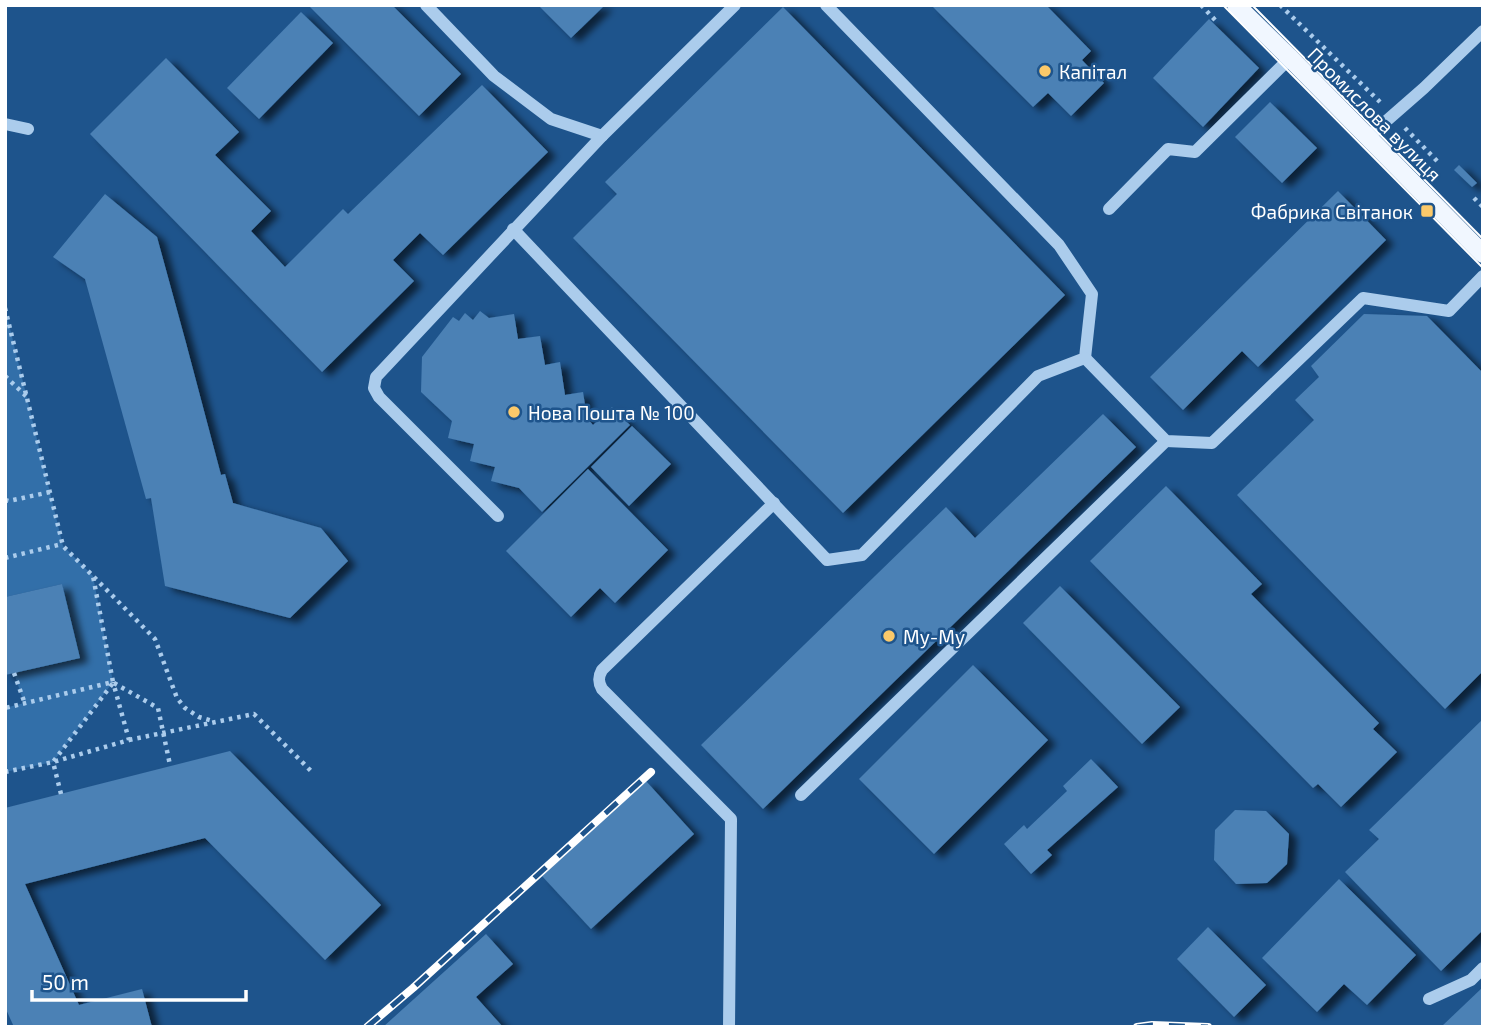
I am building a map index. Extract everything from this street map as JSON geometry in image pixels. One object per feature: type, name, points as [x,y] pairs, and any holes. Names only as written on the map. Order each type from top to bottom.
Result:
[{"type":"main road","name":"Промислова вулиця","points":[[1236,5],[1483,254]]},
{"type":"street","points":[[426,5],[494,76],[551,119],[602,136]]},
{"type":"street","points":[[498,516],[379,397],[374,388],[376,377],[602,136],[735,5]]},
{"type":"street","points":[[826,5],[1059,245],[1092,294],[1085,358]]},
{"type":"street","points":[[1368,137],[1483,31]]},
{"type":"street","points":[[1109,209],[1168,149],[1195,152],[1290,58]]},
{"type":"street","points":[[5,124],[28,130]]},
{"type":"street","points":[[513,229],[827,560],[862,555],[1038,376],[1085,358]]},
{"type":"street","points":[[1085,358],[1166,441],[1212,443],[1363,298],[1450,311],[1483,276]]},
{"type":"street","points":[[801,795],[1166,441]]},
{"type":"street","points":[[729,1027],[731,819],[602,689],[599,676],[602,670],[774,503]]},
{"type":"street","points":[[1429,999],[1471,980],[1483,968]]},
{"type":"path","points":[[1280,5],[1439,163]]},
{"type":"path","points":[[1474,198],[1483,207]]},
{"type":"path","points":[[5,309],[63,547],[155,639],[177,698],[185,708],[199,717],[216,722]]},
{"type":"path","points":[[5,376],[27,397]]},
{"type":"path","points":[[5,500],[50,492]]},
{"type":"path","points":[[5,558],[62,544]]},
{"type":"path","points":[[93,576],[113,682],[129,740]]},
{"type":"path","points":[[14,673],[25,704]]},
{"type":"path","points":[[53,762],[113,682]]},
{"type":"path","points":[[5,708],[113,682],[158,708],[170,765]]},
{"type":"path","points":[[5,772],[163,732],[254,714],[312,772]]},
{"type":"path","points":[[53,762],[61,794]]},
{"type":"shaded area","points":[[5,308],[63,546],[93,576],[113,682],[53,762],[5,772],[5,708],[24,703],[14,673],[80,657],[62,584],[5,597]]},
{"type":"building","points":[[392,5],[461,74],[419,116],[310,7]]},
{"type":"building","points":[[538,5],[605,5],[571,38]]},
{"type":"building","name":"Капітал","points":[[931,5],[1046,5],[1091,51],[1082,60],[1104,83],[1071,116],[1048,93],[1033,107]]},
{"type":"building","points":[[783,7],[1065,295],[843,513],[573,238],[617,194],[605,182]]},
{"type":"building","points":[[301,12],[333,43],[259,119],[227,88]]},
{"type":"building","points":[[1209,19],[1259,68],[1203,127],[1153,78]]},
{"type":"building","points":[[166,58],[239,132],[215,155],[271,211],[251,231],[285,267],[343,209],[348,214],[482,85],[548,152],[443,255],[420,233],[393,260],[414,281],[322,372],[90,134]]},
{"type":"building","points":[[1270,102],[1317,148],[1282,183],[1235,137]]},
{"type":"building","points":[[1459,165],[1477,183],[1472,187],[1454,170]]},
{"type":"building","points":[[1338,191],[1386,240],[1258,367],[1242,351],[1183,410],[1150,377]]},
{"type":"building","points":[[105,194],[157,237],[221,475],[225,474],[233,503],[321,528],[348,561],[290,618],[165,586],[151,498],[146,499],[85,279],[53,257]]},
{"type":"building","name":"Нова Пошта № 100","points":[[480,311],[489,318],[514,314],[518,339],[540,336],[545,365],[560,362],[565,395],[583,392],[587,418],[593,425],[612,407],[630,425],[542,512],[519,488],[491,481],[495,467],[470,461],[474,444],[448,438],[452,421],[421,392],[422,357],[453,317],[459,321],[465,313],[473,320]]},
{"type":"building","points":[[1364,314],[1427,316],[1483,373],[1483,671],[1445,709],[1237,495],[1314,420],[1295,400],[1319,377],[1311,366]]},
{"type":"building","points":[[1103,414],[1136,447],[763,809],[701,745],[946,507],[975,538]]},
{"type":"building","points":[[632,426],[671,464],[629,506],[591,467]]},
{"type":"building","points":[[588,469],[668,550],[615,603],[600,588],[571,617],[506,551]]},
{"type":"building","points":[[1166,486],[1262,584],[1251,594],[1379,723],[1373,729],[1397,752],[1341,807],[1318,784],[1313,788],[1090,561]]},
{"type":"building","points":[[62,584],[80,658],[5,675],[5,597]]},
{"type":"building","points":[[1060,586],[1180,707],[1142,744],[1023,623]]},
{"type":"building","points":[[973,665],[1048,740],[934,854],[859,779]]},
{"type":"building","points":[[1483,719],[1483,930],[1441,971],[1345,872],[1379,839],[1369,830]]},
{"type":"building","points":[[230,751],[381,905],[325,960],[205,838],[25,884],[79,1005],[142,989],[152,1027],[14,1027],[5,1007],[5,808]]},
{"type":"building","points":[[1091,759],[1118,787],[1047,850],[1052,855],[1031,874],[1004,844],[1024,825],[1027,829],[1067,791],[1063,786]]},
{"type":"building","points":[[646,781],[694,834],[591,929],[542,876]]},
{"type":"building","points":[[1235,810],[1266,811],[1289,834],[1287,864],[1267,883],[1236,884],[1214,860],[1215,830]]},
{"type":"building","points":[[1339,879],[1416,955],[1367,1005],[1344,984],[1317,1012],[1262,958]]},
{"type":"building","points":[[1208,927],[1266,985],[1234,1017],[1177,959]]},
{"type":"building","points":[[486,934],[513,964],[476,997],[503,1027],[383,1027]]},
{"type":"building","points":[[1483,987],[1483,1027],[1441,1027]]},
{"type":"tram line","points":[[1223,5],[1483,268]]},
{"type":"tram line","points":[[1252,5],[1483,239]]},
{"type":"railway","points":[[367,1027],[651,772]]},
{"type":"railway","points":[[1137,1027],[1208,1027]]},
{"type":"place","name":"Капітал","points":[[1045,71]]},
{"type":"place","name":"Фабрика Світанок","points":[[1427,211]]},
{"type":"place","name":"Нова Пошта № 100","points":[[514,412]]},
{"type":"place","name":"Му-Му","points":[[889,636]]}]
